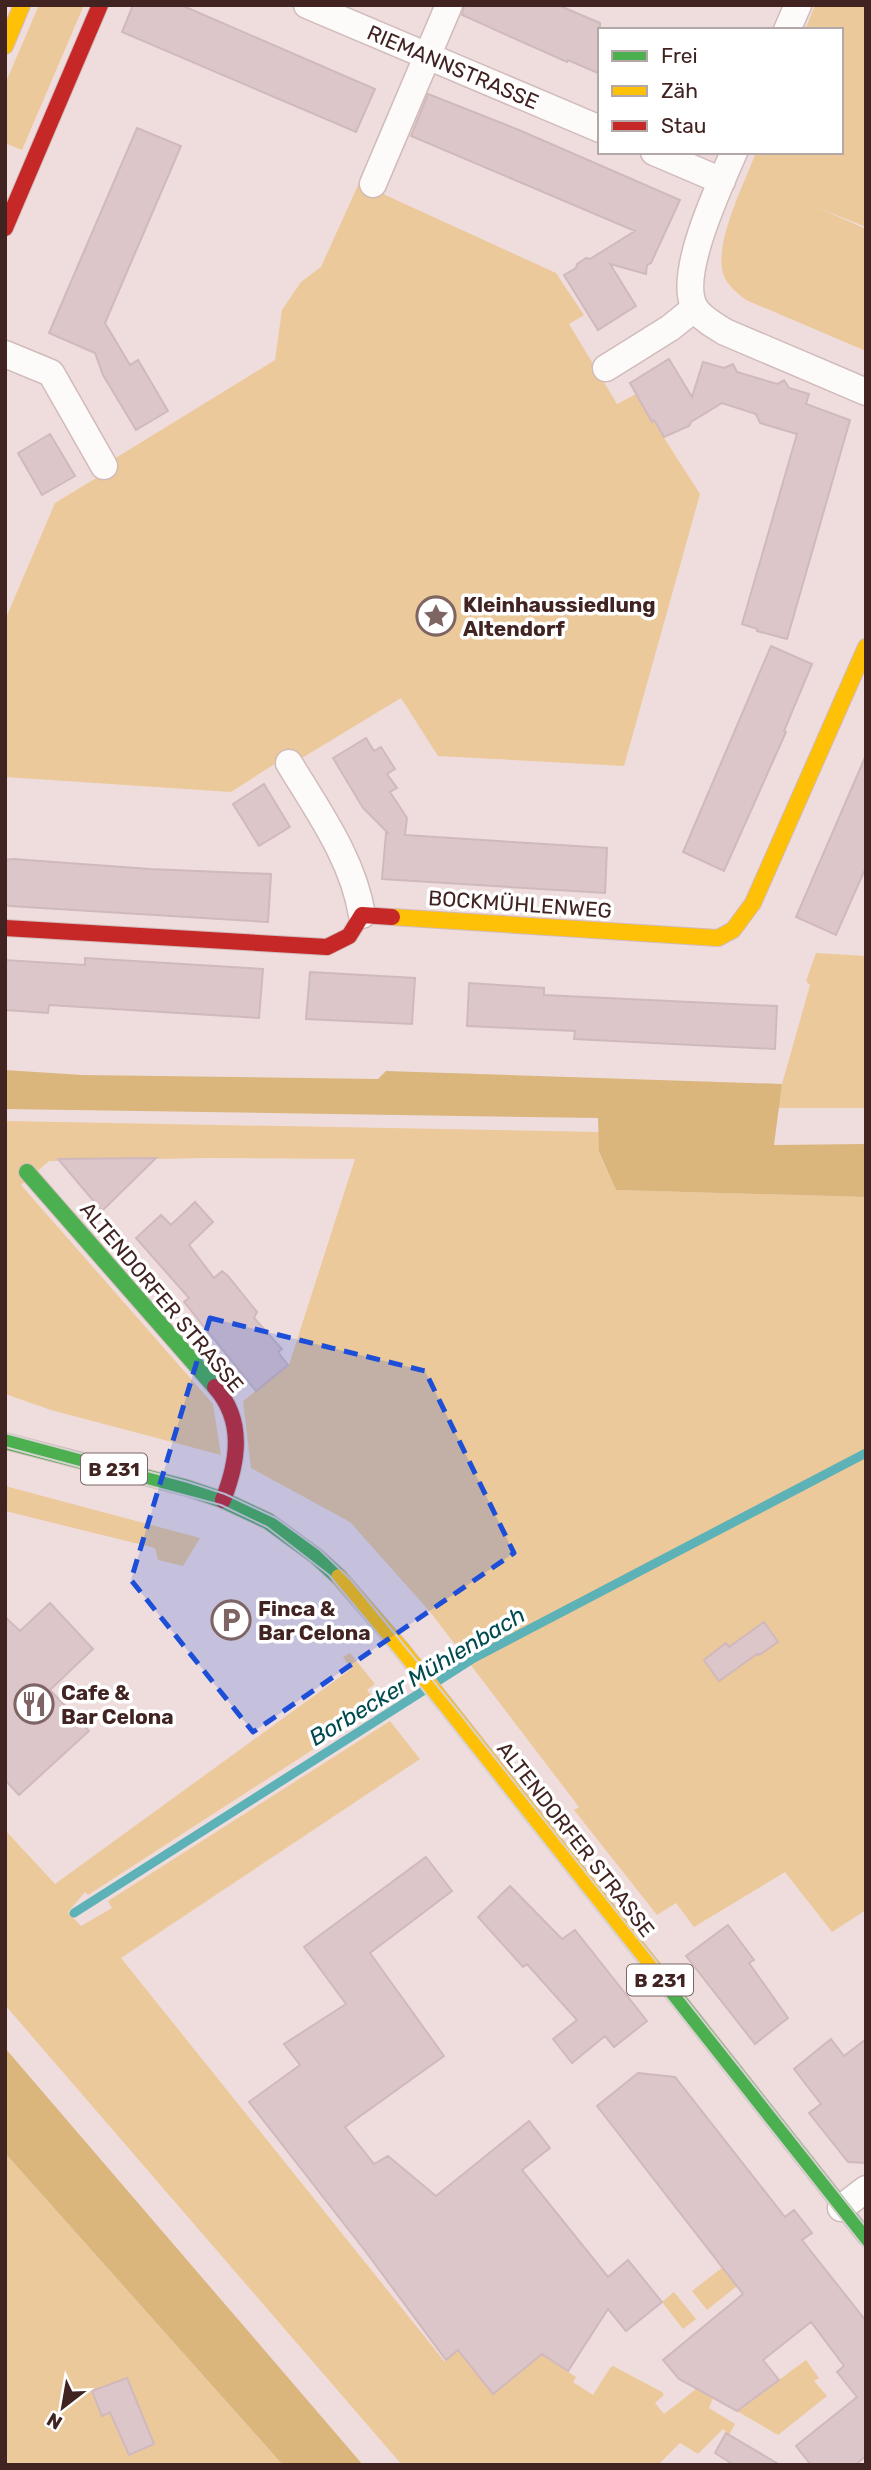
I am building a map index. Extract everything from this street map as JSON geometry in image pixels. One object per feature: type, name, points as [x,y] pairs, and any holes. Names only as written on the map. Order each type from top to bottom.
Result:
[{"type":"main road","points":[[5,46],[22,5]]},
{"type":"main road","points":[[5,228],[100,5]]},
{"type":"main road","name":"BOCKMÜHLENWEG","points":[[362,915],[718,938],[733,930],[752,903],[866,647]]},
{"type":"main road","points":[[5,928],[327,947],[352,934],[362,915]]},
{"type":"main road","name":"ALTENDORFER STRASSE","points":[[27,1172],[225,1401],[235,1424],[238,1451],[223,1500]]},
{"type":"main road","name":"ALTENDORFER STRASSE","points":[[5,1440],[223,1500],[268,1521],[316,1556],[346,1583],[403,1651],[866,2238]]},
{"type":"street","name":"RIEMANNSTRASSE","points":[[307,5],[598,128]]},
{"type":"street","points":[[373,184],[449,5]]},
{"type":"street","points":[[788,28],[798,5]]},
{"type":"street","points":[[659,154],[722,181]]},
{"type":"street","points":[[733,154],[692,259],[691,295],[695,308],[724,332],[866,392]]},
{"type":"street","points":[[606,368],[670,328],[695,308]]},
{"type":"street","points":[[5,354],[51,373],[104,466]]},
{"type":"street","points":[[289,763],[346,860],[358,889],[362,915]]},
{"type":"street","points":[[841,2208],[866,2189]]},
{"type":"highlighted area","points":[[210,1318],[425,1371],[514,1553],[253,1732],[131,1580]]},
{"type":"shaded area","points":[[39,5],[84,5],[22,150],[5,143],[5,84]]},
{"type":"shaded area","points":[[815,5],[866,5],[866,227],[816,207],[866,229],[866,351],[746,300],[728,283],[721,263],[726,231],[755,154],[843,154],[843,28],[806,28]]},
{"type":"shaded area","points":[[359,183],[556,273],[584,315],[569,324],[617,404],[636,394],[700,494],[624,766],[438,756],[401,698],[297,761],[276,763],[231,792],[5,777],[5,620],[55,503],[98,477],[114,459],[275,360],[282,310],[301,282],[321,267]]},
{"type":"shaded area","points":[[816,953],[866,956],[866,1108],[778,1108],[782,1084],[810,985],[806,981]]},
{"type":"shaded area","points":[[5,1070],[82,1075],[378,1079],[386,1071],[782,1084],[774,1145],[866,1144],[866,1197],[616,1190],[599,1152],[598,1118],[5,1109]]},
{"type":"shaded area","points":[[5,1121],[599,1132],[599,1153],[616,1190],[866,1197],[866,1910],[832,1932],[785,1872],[694,1927],[676,1903],[657,1915],[574,1810],[579,1807],[431,1613],[350,1522],[251,1468],[243,1401],[289,1365],[355,1159],[49,1161],[21,1185],[213,1404],[221,1455],[51,1410],[5,1394]]},
{"type":"shaded area","points":[[5,1486],[200,1538],[183,1566],[158,1560],[155,1548],[5,1511]]},
{"type":"shaded area","points":[[350,1653],[375,1684],[367,1690],[376,1702],[351,1719],[354,1723],[88,1895],[85,1892],[68,1912],[81,1926],[112,1908],[108,1901],[390,1721],[420,1759],[121,1958],[445,2362],[458,2350],[493,2394],[558,2342],[548,2359],[576,2377],[573,2382],[593,2395],[613,2366],[662,2392],[664,2395],[655,2403],[664,2414],[696,2389],[713,2398],[709,2408],[735,2424],[729,2435],[723,2429],[698,2454],[680,2443],[658,2465],[402,2465],[5,2005],[5,1830],[55,1884],[351,1669],[343,1657]]},
{"type":"shaded area","points":[[5,2048],[363,2465],[283,2465],[5,2153]]},
{"type":"shaded area","points":[[5,2153],[283,2465],[5,2465]]},
{"type":"shaded area","points":[[723,2267],[737,2286],[707,2310],[692,2291]]},
{"type":"shaded area","points":[[674,2292],[696,2319],[683,2329],[662,2302]]},
{"type":"shaded area","points":[[806,2360],[819,2378],[814,2381],[827,2396],[778,2435],[737,2411]]},
{"type":"building","points":[[133,5],[181,5],[375,89],[356,132],[122,32]]},
{"type":"building","points":[[464,5],[558,5],[600,23],[598,73],[568,60],[567,62],[462,15]]},
{"type":"building","points":[[428,94],[680,200],[651,263],[647,265],[646,274],[610,264],[636,306],[598,330],[564,275],[586,258],[590,259],[635,231],[411,136]]},
{"type":"building","points":[[137,128],[181,146],[105,323],[130,365],[138,360],[168,411],[136,430],[103,375],[95,353],[49,333]]},
{"type":"building","points":[[669,359],[692,397],[703,362],[724,368],[733,364],[737,372],[777,384],[784,380],[789,388],[809,394],[806,404],[850,420],[787,639],[742,624],[797,434],[760,423],[756,414],[722,403],[691,422],[689,426],[664,437],[654,420],[652,422],[630,383]]},
{"type":"building","points":[[50,434],[75,476],[42,495],[18,453]]},
{"type":"building","points":[[771,646],[812,664],[784,731],[786,732],[724,871],[683,852]]},
{"type":"building","points":[[366,738],[374,751],[381,747],[395,769],[387,774],[397,788],[390,792],[407,818],[405,835],[607,848],[605,893],[382,879],[388,833],[363,808],[333,758]]},
{"type":"building","points":[[866,755],[866,867],[836,935],[796,917]]},
{"type":"building","points":[[264,784],[290,827],[259,846],[233,804]]},
{"type":"building","points":[[5,860],[271,874],[268,922],[9,906],[5,905]]},
{"type":"building","points":[[85,958],[263,969],[259,1018],[49,1005],[48,1013],[5,1010],[5,960],[85,965]]},
{"type":"building","points":[[310,972],[415,978],[412,1024],[306,1019]]},
{"type":"building","points":[[469,983],[544,988],[544,995],[777,1006],[775,1049],[574,1039],[575,1031],[467,1026]]},
{"type":"building","points":[[156,1158],[102,1211],[58,1159]]},
{"type":"building","points":[[195,1202],[213,1222],[189,1245],[214,1278],[222,1271],[228,1276],[257,1312],[254,1318],[282,1349],[278,1352],[288,1365],[256,1391],[184,1302],[189,1298],[136,1238],[161,1215],[171,1225]]},
{"type":"building","name":"Cafe & Bar Celona","points":[[50,1603],[93,1649],[50,1690],[89,1731],[19,1795],[5,1780],[5,1617],[20,1631]]},
{"type":"building","points":[[764,1622],[778,1642],[719,1681],[704,1660],[726,1643],[729,1647]]},
{"type":"building","points":[[426,1857],[452,1891],[370,1953],[444,2056],[345,2127],[374,2164],[388,2156],[436,2196],[529,2121],[550,2148],[522,2170],[608,2277],[628,2260],[662,2302],[626,2331],[608,2309],[568,2371],[542,2354],[493,2394],[458,2350],[446,2360],[249,2102],[300,2065],[284,2044],[346,2004],[304,1947]]},
{"type":"building","points":[[510,1886],[562,1939],[575,1930],[647,2021],[614,2047],[605,2036],[572,2063],[553,2039],[577,2020],[527,1964],[523,1967],[478,1917]]},
{"type":"building","points":[[728,1925],[754,1960],[749,1963],[788,2018],[755,2044],[686,1956]]},
{"type":"building","points":[[831,2039],[844,2056],[866,2039],[866,2163],[848,2162],[809,2113],[821,2104],[794,2069]]},
{"type":"building","points":[[638,2073],[675,2077],[785,2217],[794,2210],[812,2233],[802,2240],[866,2321],[866,2456],[855,2465],[811,2465],[796,2446],[857,2397],[837,2372],[844,2366],[811,2322],[763,2360],[779,2380],[737,2411],[679,2379],[663,2360],[743,2294],[597,2106]]},
{"type":"building","points":[[127,2378],[154,2444],[129,2455],[110,2412],[102,2416],[92,2391]]},
{"type":"building","points":[[726,2433],[780,2465],[734,2465],[715,2453]]},
{"type":"waterway","name":"Borbecker Mühlenbach","points":[[438,1681],[474,1658],[866,1453]]},
{"type":"waterway","name":"Borbecker Mühlenbach","points":[[74,1913],[423,1691]]},
{"type":"tram line","points":[[5,1433],[225,1494],[276,1518],[320,1550],[351,1580],[462,1716],[866,2227]]},
{"type":"tram line","points":[[5,1447],[221,1505],[267,1527],[329,1575],[866,2250]]},
{"type":"traffic: fast","points":[[27,1172],[215,1387]]},
{"type":"traffic: fast","points":[[5,1441],[187,1488],[223,1500],[268,1521],[316,1556],[339,1577]]},
{"type":"traffic: fast","points":[[653,1968],[866,2238]]},
{"type":"traffic: slow","points":[[5,46],[22,5]]},
{"type":"traffic: slow","points":[[392,917],[718,938],[733,930],[753,903],[866,647]]},
{"type":"traffic: slow","points":[[339,1577],[403,1651],[653,1968]]},
{"type":"traffic: jam","points":[[5,228],[100,5]]},
{"type":"traffic: jam","points":[[5,928],[327,947],[349,936],[362,915],[392,917]]},
{"type":"traffic: jam","points":[[215,1387],[231,1414],[236,1442],[232,1471],[223,1500]]},
{"type":"place","name":"Kleinhaussiedlung Altendorf","points":[[436,616]]},
{"type":"place","name":"Finca & Bar Celona","points":[[231,1620]]},
{"type":"place","name":"Cafe & Bar Celona","points":[[34,1704]]}]
